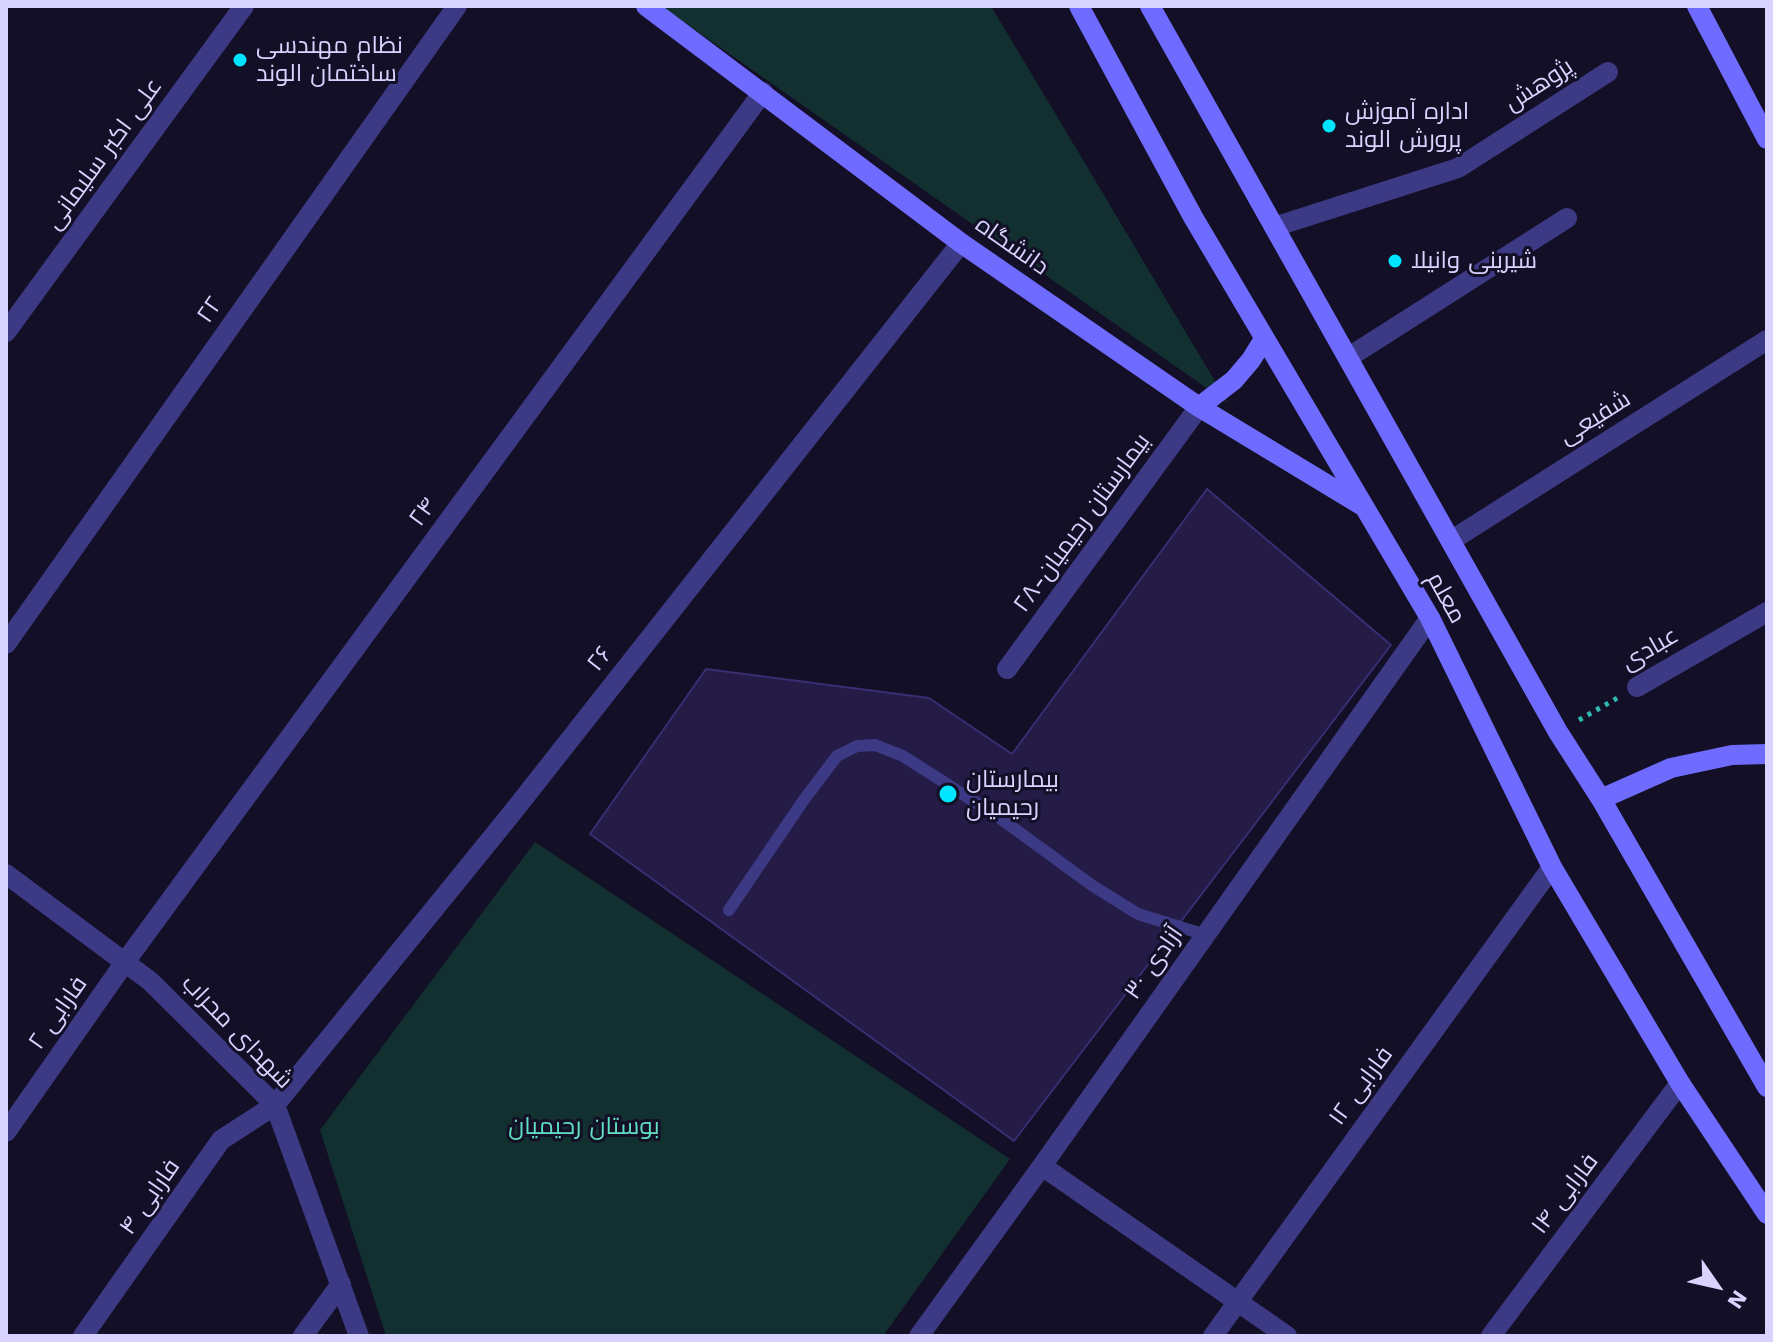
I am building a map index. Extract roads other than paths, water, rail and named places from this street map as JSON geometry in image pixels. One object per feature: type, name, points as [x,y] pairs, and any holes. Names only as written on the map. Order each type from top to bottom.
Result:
[{"type":"street","name":"علی اکبر سلیمانی","points":[[6,332],[244,6]]},
{"type":"street","name":"۲۲","points":[[6,644],[457,6]]},
{"type":"street","name":"دانشگاه","points":[[646,6],[961,243],[1199,407],[1364,507]]},
{"type":"street","name":"معلم","points":[[1079,6],[1193,217],[1430,618],[1552,867],[1680,1083],[1767,1214]]},
{"type":"street","name":"معلم","points":[[1150,6],[1558,732],[1601,799],[1767,1087]]},
{"type":"street","points":[[1697,6],[1767,139]]},
{"type":"street","name":"پژوهش","points":[[1274,227],[1458,168],[1608,72]]},
{"type":"street","name":"۲۴","points":[[125,962],[763,92]]},
{"type":"street","points":[[1349,357],[1567,218]]},
{"type":"street","name":"۲۶","points":[[275,1105],[512,813],[961,243]]},
{"type":"street","points":[[1199,407],[1234,380],[1264,339]]},
{"type":"street","name":"شفیعی","points":[[1452,540],[1767,340]]},
{"type":"street","name":"۲۸-بیمارستان رحیمیان","points":[[1007,669],[1199,407]]},
{"type":"street","name":"عبادی","points":[[1637,687],[1767,612]]},
{"type":"street","name":"آزادی ۳۰","points":[[919,1336],[1430,618]]},
{"type":"street","points":[[1601,799],[1671,768],[1732,755],[1767,754]]},
{"type":"street","name":"فارابی ۱۲","points":[[1213,1336],[1552,867]]},
{"type":"street","name":"شهدای محراب","points":[[6,874],[150,981],[275,1105],[359,1336]]},
{"type":"street","name":"فارابی ۲","points":[[6,1132],[125,962]]},
{"type":"street","name":"فارابی ۱۴","points":[[1491,1336],[1680,1083]]},
{"type":"street","name":"فارابی ۴","points":[[83,1336],[221,1140],[275,1105]]},
{"type":"street","points":[[1042,1166],[1287,1336]]},
{"type":"street","points":[[303,1336],[341,1284]]},
{"type":"lane","points":[[729,910],[837,756],[857,746],[875,745],[903,756],[997,816],[1093,886],[1138,914],[1206,935]]},
{"type":"place","name":"نظام مهندسی ساختمان الوند","points":[[240,60]]},
{"type":"place","name":"اداره آموزش پرورش الوند","points":[[1329,126]]},
{"type":"place","name":"شیرینی وانیلا","points":[[1395,261]]},
{"type":"place","name":"بیمارستان رحیمیان","points":[[948,794]]},
{"type":"park label","name":"بوستان رحیمیان","points":[[584,1127]]}]
